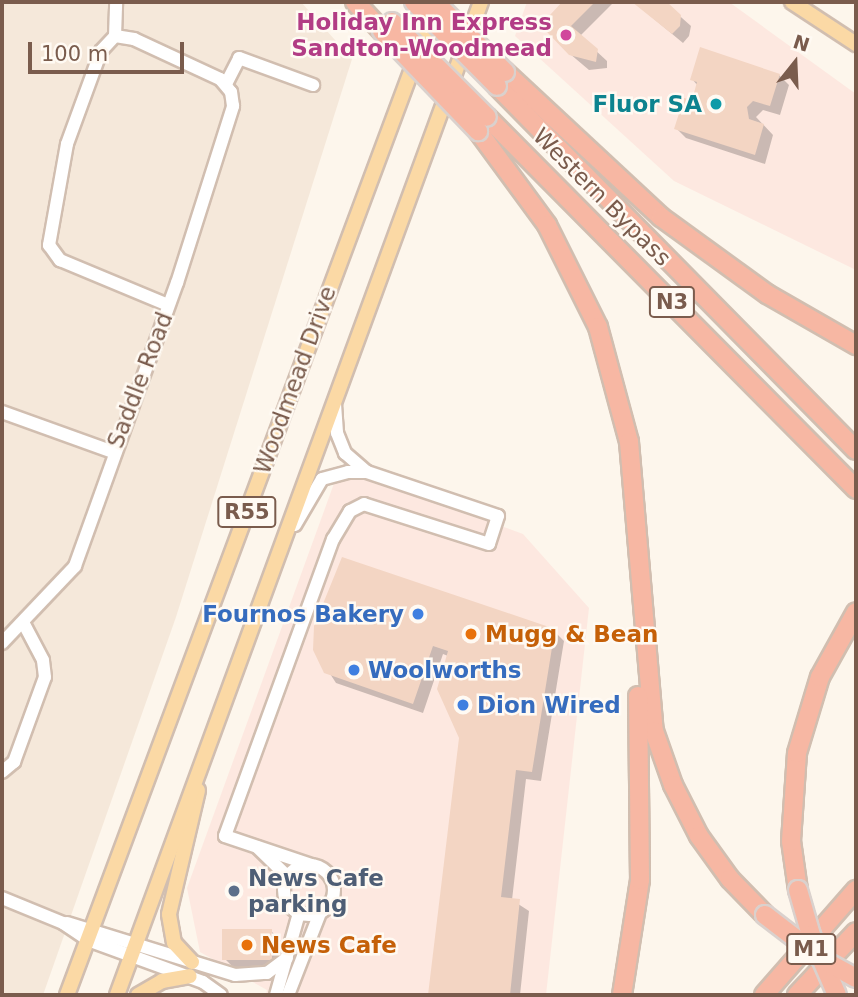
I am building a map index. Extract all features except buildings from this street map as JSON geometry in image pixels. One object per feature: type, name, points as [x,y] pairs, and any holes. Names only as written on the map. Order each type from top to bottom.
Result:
[{"type":"highway","points":[[355,2],[387,27]]},
{"type":"highway","name":"Western Bypass","points":[[369,2],[387,27],[483,124],[856,489]]},
{"type":"highway","name":"Western Bypass","points":[[414,2],[501,79],[856,450]]},
{"type":"highway","points":[[436,2],[501,79],[661,217],[767,294],[856,345]]},
{"type":"highway","points":[[483,124],[547,225],[598,327],[621,402],[634,487],[650,712],[657,741],[699,836],[730,879],[765,915],[825,961],[856,978]]},
{"type":"highway","points":[[808,402],[856,445]]},
{"type":"highway","points":[[622,995],[640,880],[634,487]]},
{"type":"highway","points":[[837,995],[811,935],[798,890],[791,841],[797,753],[820,677],[856,612]]},
{"type":"highway","points":[[765,995],[856,890]]},
{"type":"highway","name":"M1","points":[[765,995],[856,904]]},
{"type":"highway","name":"M1","points":[[797,995],[856,932]]},
{"type":"main road","name":"Woodmead Drive","points":[[67,995],[436,2]]},
{"type":"main road","name":"Woodmead Drive","points":[[117,995],[481,2]]},
{"type":"main road","points":[[792,2],[856,44]]},
{"type":"main road","points":[[138,995],[191,969],[174,943],[169,914],[214,727]]},
{"type":"street","points":[[116,2],[115,36],[102,47],[67,144],[48,245],[60,260],[168,306]]},
{"type":"street","points":[[115,36],[134,39],[229,88],[239,58],[313,85]]},
{"type":"street","name":"Saddle Road","points":[[2,643],[24,624],[75,566],[113,452],[168,306],[232,110],[229,88]]},
{"type":"street","points":[[336,393],[337,433],[345,453],[367,472]]},
{"type":"street","points":[[2,412],[113,452]]},
{"type":"street","points":[[276,559],[322,479],[348,471],[367,472],[498,516],[489,544],[372,505],[354,508],[344,519],[330,545],[225,836],[325,871],[334,890],[330,904],[320,913],[288,995]]},
{"type":"street","points":[[2,772],[14,762],[45,677],[43,660],[24,624]]},
{"type":"street","points":[[257,847],[288,877]]},
{"type":"street","points":[[276,995],[299,913],[285,893],[288,877],[298,868],[311,866]]},
{"type":"street","points":[[2,898],[90,934],[191,969],[247,976],[267,973],[287,958]]},
{"type":"street","points":[[299,913],[320,913]]},
{"type":"street","points":[[191,969],[221,995]]},
{"type":"shaded area","points":[[2,2],[301,2],[352,59],[176,617],[43,995],[2,995]]},
{"type":"shaded area","points":[[527,2],[729,2],[856,94],[856,270],[674,181],[515,36]]},
{"type":"shaded area","points":[[340,467],[523,534],[589,608],[546,995],[266,995],[267,990],[200,952],[187,888]]},
{"type":"place","name":"Holiday Inn Express Sandton-Woodmead","points":[[566,35]]},
{"type":"place","name":"Fluor SA","points":[[716,104]]},
{"type":"place","name":"Fournos Bakery","points":[[418,614]]},
{"type":"place","name":"Mugg & Bean","points":[[471,634]]},
{"type":"place","name":"Woolworths","points":[[354,670]]},
{"type":"place","name":"Dion Wired","points":[[463,705]]},
{"type":"place","name":"News Cafe parking","points":[[234,891]]},
{"type":"place","name":"News Cafe","points":[[247,945]]}]
